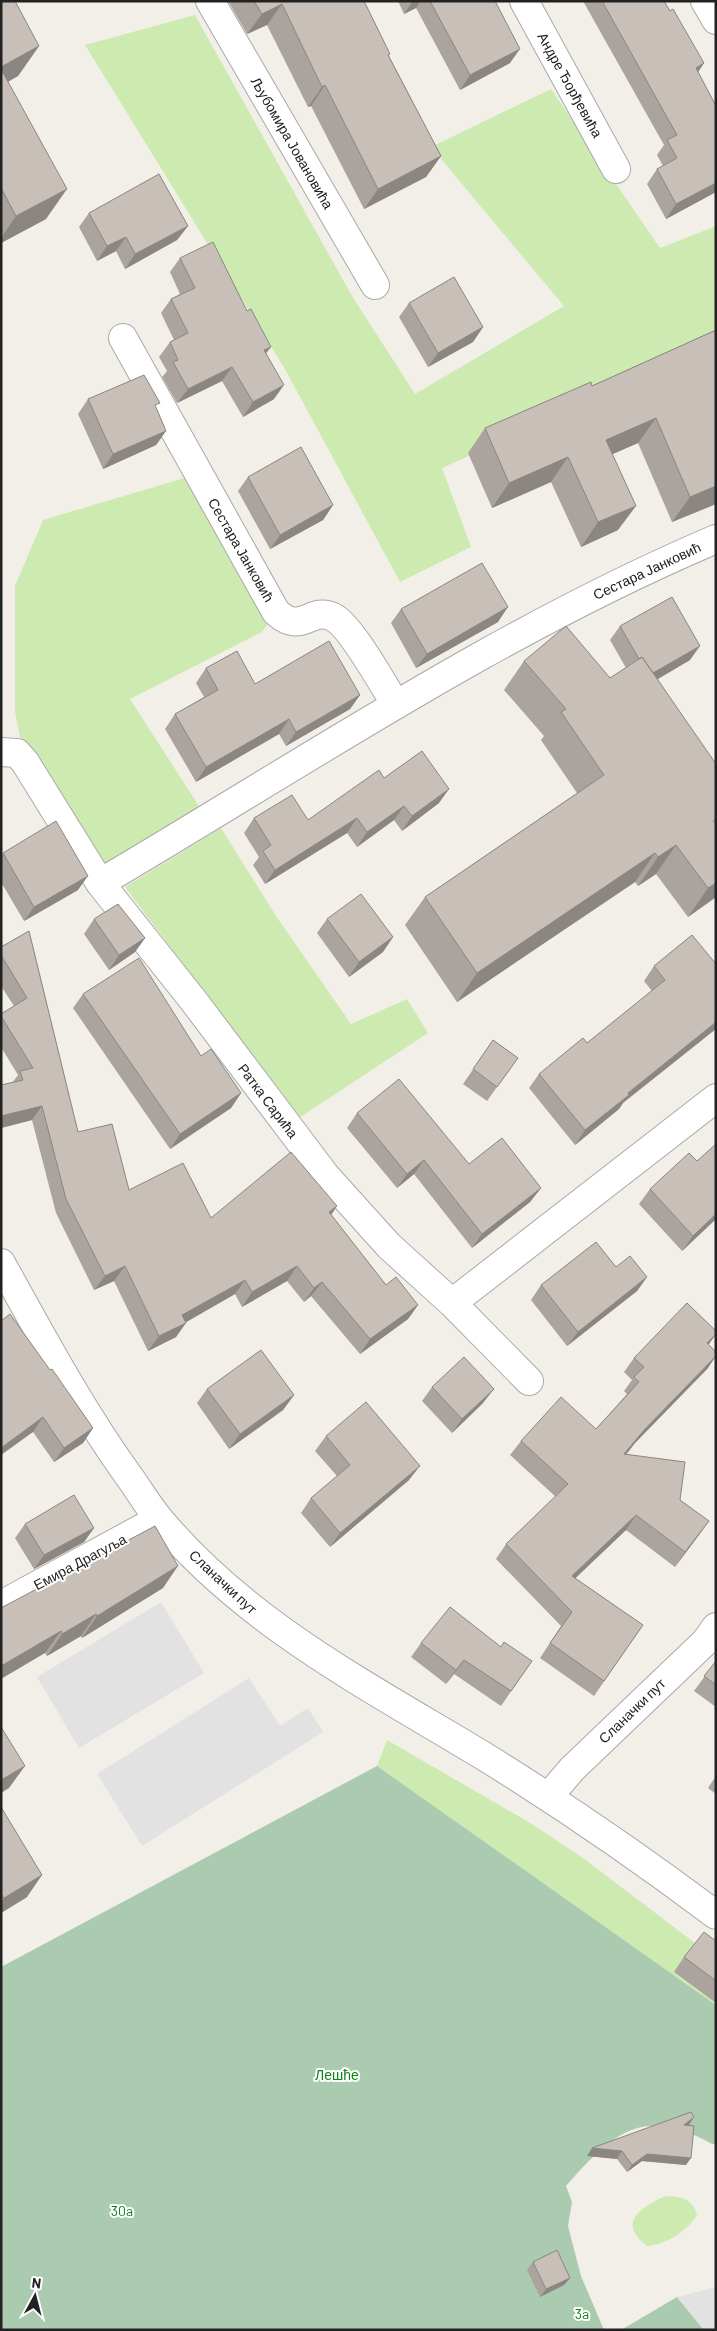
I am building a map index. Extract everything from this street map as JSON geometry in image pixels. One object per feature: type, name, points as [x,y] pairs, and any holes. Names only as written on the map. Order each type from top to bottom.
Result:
[{"type":"street","name":"Љубомира Јовановића","points":[[210,1],[375,285]]},
{"type":"street","name":"Андре Ђорђевића","points":[[524,1],[616,169]]},
{"type":"street","points":[[705,1],[716,20]]},
{"type":"street","name":"Сестара Јанковић","points":[[123,338],[276,612],[286,621],[298,622],[316,615],[334,617],[348,632],[396,705]]},
{"type":"street","name":"Сестара Јанковић","points":[[100,883],[396,705],[564,610],[662,562],[716,540]]},
{"type":"street","name":"Ратка Сарића","points":[[1,752],[17,753],[25,762],[100,883],[194,1000],[324,1175],[389,1246],[452,1303],[528,1381]]},
{"type":"street","points":[[452,1303],[716,1098]]},
{"type":"street","name":"Сланачки пут","points":[[1,1263],[46,1345],[99,1434],[159,1519],[226,1586],[286,1635],[550,1796],[599,1829],[716,1915]]},
{"type":"street","name":"Емира Драгуља","points":[[1,1605],[159,1519]]},
{"type":"street","name":"Сланачки пут","points":[[550,1796],[572,1769],[706,1641],[716,1627]]},
{"type":"green space","points":[[195,15],[352,296],[415,394],[564,306],[431,147],[551,89],[660,248],[716,226],[716,343],[442,468],[471,547],[400,582],[286,371],[85,45]]},
{"type":"green space","points":[[198,474],[276,612],[262,632],[130,699],[208,820],[100,883],[25,762],[15,712],[15,586],[43,520]]},
{"type":"green space","points":[[221,828],[276,916],[351,1024],[407,999],[428,1033],[299,1118],[125,887]]},
{"type":"green space","points":[[387,1740],[532,1824],[583,1858],[716,1959],[716,2005],[377,1766]]},
{"type":"green space","name":"Лешће","points":[[377,1766],[716,2005],[716,2144],[712,2144],[688,2132],[666,2127],[647,2126],[630,2130],[614,2139],[599,2152],[566,2186],[572,2202],[568,2226],[581,2276],[604,2330],[1,2330],[1,1967]]},
{"type":"green space","points":[[665,2196],[686,2200],[693,2205],[697,2215],[682,2232],[669,2240],[647,2246],[633,2230],[635,2216]]},
{"type":"green space","name":"3a","points":[[677,2297],[704,2330],[621,2330]]},
{"type":"shaded area","points":[[161,1602],[204,1673],[79,1748],[37,1677]]},
{"type":"shaded area","points":[[249,1678],[280,1726],[308,1708],[323,1732],[142,1846],[97,1774]]},
{"type":"shaded area","points":[[716,2287],[716,2330],[704,2330],[677,2297]]},
{"type":"building","points":[[1,1],[15,1],[39,46],[1,67]]},
{"type":"building","points":[[254,1],[364,1],[390,54],[388,55],[441,156],[378,189],[325,85],[322,87],[282,4],[262,14]]},
{"type":"building","points":[[430,1],[495,1],[520,49],[470,75]]},
{"type":"building","points":[[602,1],[664,1],[670,11],[673,9],[704,63],[696,68],[716,106],[716,183],[676,204],[657,169],[677,158],[667,140],[677,135]]},
{"type":"building","points":[[1,69],[67,189],[16,216],[1,188]]},
{"type":"building","points":[[159,174],[188,226],[135,254],[126,237],[107,246],[89,213]]},
{"type":"building","points":[[213,242],[247,311],[251,309],[271,347],[264,350],[284,385],[253,402],[232,367],[188,389],[173,362],[178,360],[170,342],[188,333],[171,299],[195,288],[180,258]]},
{"type":"building","points":[[454,277],[483,327],[438,353],[409,303]]},
{"type":"building","points":[[716,330],[716,486],[690,497],[656,418],[606,440],[636,506],[598,522],[568,457],[509,483],[485,428],[591,382],[592,386]]},
{"type":"building","points":[[144,375],[160,403],[155,405],[166,431],[113,454],[88,399]]},
{"type":"building","points":[[301,447],[333,505],[280,535],[248,477]]},
{"type":"building","points":[[482,563],[508,607],[427,654],[401,609]]},
{"type":"building","points":[[672,597],[700,646],[653,673],[642,657],[639,659],[620,626]]},
{"type":"building","points":[[566,626],[610,678],[642,657],[716,764],[716,819],[713,821],[716,824],[716,883],[708,888],[676,845],[658,857],[655,853],[477,973],[425,897],[604,775],[561,712],[566,709],[524,661]]},
{"type":"building","points":[[329,641],[360,695],[296,732],[289,719],[206,767],[175,714],[218,690],[206,668],[237,651],[255,684]]},
{"type":"building","points":[[422,751],[449,789],[412,816],[404,806],[367,832],[357,818],[275,870],[263,851],[271,845],[254,818],[292,795],[308,820],[379,770],[384,778]]},
{"type":"building","points":[[56,821],[88,876],[34,907],[3,853]]},
{"type":"building","points":[[361,894],[393,937],[359,962],[327,919]]},
{"type":"building","points":[[118,904],[145,938],[119,955],[94,919]]},
{"type":"building","points":[[29,931],[78,1132],[112,1124],[129,1190],[183,1163],[211,1218],[291,1152],[337,1206],[329,1212],[386,1285],[396,1277],[418,1305],[370,1339],[322,1282],[314,1288],[297,1266],[252,1292],[245,1280],[182,1315],[186,1323],[159,1336],[125,1266],[105,1276],[66,1199],[42,1106],[1,1116],[1,1085],[23,1080],[20,1071],[33,1068],[1,1016],[1,1014],[27,998],[1,955],[1,947]]},
{"type":"building","points":[[692,935],[716,964],[716,1022],[585,1130],[539,1074],[583,1038],[587,1043],[665,980],[654,966]]},
{"type":"building","points":[[139,958],[201,1056],[211,1049],[241,1093],[180,1134],[83,994]]},
{"type":"building","points":[[493,1040],[518,1058],[497,1087],[473,1069]]},
{"type":"building","points":[[399,1079],[469,1164],[502,1138],[541,1188],[482,1234],[424,1160],[407,1174],[357,1113]]},
{"type":"building","points":[[716,1144],[716,1214],[693,1236],[650,1189],[689,1153],[697,1161]]},
{"type":"building","points":[[596,1242],[616,1267],[630,1256],[647,1277],[578,1332],[541,1285]]},
{"type":"building","points":[[687,1303],[716,1331],[716,1334],[707,1343],[716,1352],[716,1356],[645,1429],[624,1454],[685,1462],[680,1500],[709,1521],[685,1552],[636,1515],[572,1576],[643,1625],[604,1681],[550,1643],[572,1612],[506,1544],[568,1484],[521,1441],[561,1397],[596,1429],[639,1382],[634,1377],[644,1367],[634,1358]]},
{"type":"building","points":[[10,1314],[50,1370],[52,1369],[93,1428],[64,1448],[43,1417],[1,1448],[1,1321]]},
{"type":"building","points":[[261,1350],[294,1395],[240,1434],[207,1389]]},
{"type":"building","points":[[464,1357],[494,1389],[462,1419],[432,1387]]},
{"type":"building","points":[[366,1402],[420,1466],[340,1533],[311,1498],[350,1465],[326,1436]]},
{"type":"building","points":[[74,1495],[94,1528],[44,1555],[25,1524]]},
{"type":"building","points":[[155,1526],[178,1566],[97,1616],[96,1614],[62,1634],[61,1631],[1,1666],[1,1608]]},
{"type":"building","points":[[450,1607],[501,1647],[504,1642],[532,1661],[511,1691],[464,1660],[456,1670],[421,1643]]},
{"type":"building","points":[[716,1661],[716,1685],[704,1676]]},
{"type":"building","points":[[1,1727],[25,1766],[1,1780]]},
{"type":"building","points":[[1,1807],[42,1875],[4,1898],[1,1894]]},
{"type":"building","points":[[704,1932],[716,1941],[716,1981],[684,1957]]},
{"type":"building","points":[[691,2112],[694,2117],[684,2125],[694,2126],[691,2158],[647,2154],[632,2165],[622,2151],[592,2148]]},
{"type":"building","points":[[557,2250],[570,2278],[546,2289],[533,2262]]},
{"type":"park label","name":"30a","points":[[122,2211]]}]
